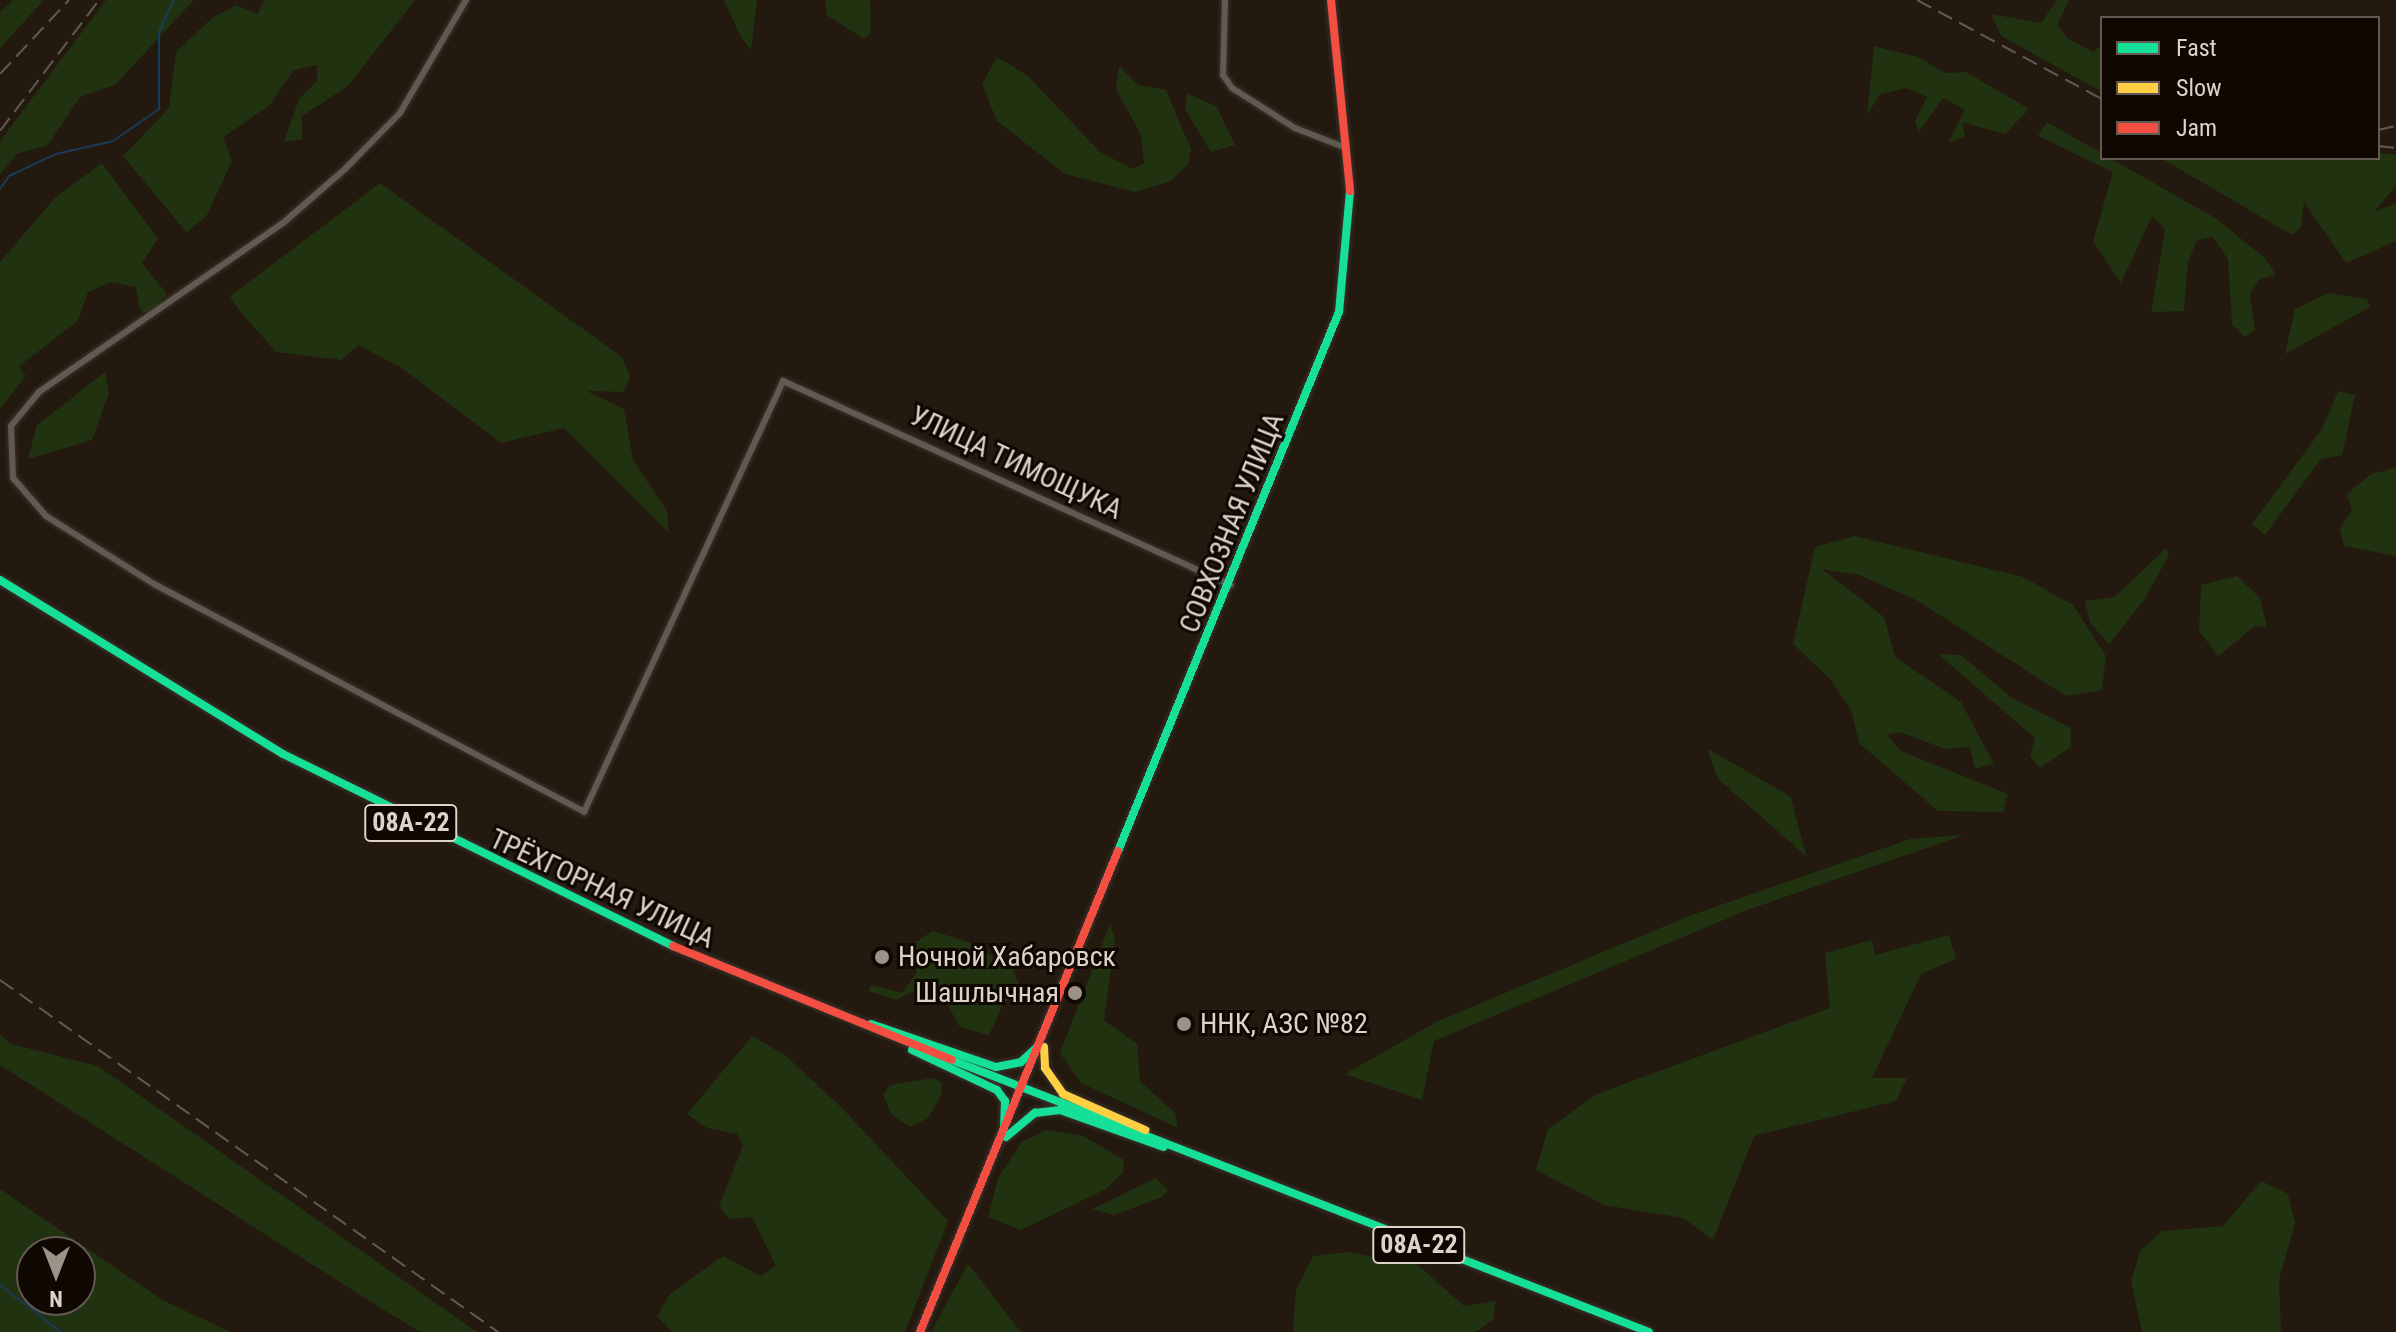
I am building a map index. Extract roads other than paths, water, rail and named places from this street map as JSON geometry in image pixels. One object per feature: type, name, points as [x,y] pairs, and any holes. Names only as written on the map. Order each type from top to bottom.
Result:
[{"type":"main road","name":"СОВХОЗНАЯ УЛИЦА","points":[[1000,1144],[1231,585],[1339,312],[1353,220],[1331,0]]},
{"type":"main road","name":"ТРЁХГОРНАЯ УЛИЦА","points":[[0,580],[149,675],[389,811],[598,914],[846,1019],[1176,1150]]},
{"type":"main road","points":[[846,1019],[996,1067],[1021,1062],[1044,1040]]},
{"type":"main road","points":[[846,1019],[997,1090],[1006,1114],[1000,1144],[920,1332]]},
{"type":"main road","points":[[1044,1040],[1045,1068],[1063,1094],[1176,1150]]},
{"type":"main road","points":[[1000,1144],[1022,1120],[1060,1110],[1176,1150]]},
{"type":"main road","name":"08А-22","points":[[1176,1150],[1649,1332]]},
{"type":"street","name":"УЛИЦА ТИМОЩУКА","points":[[466,0],[400,113],[345,169],[283,223],[39,392],[11,426],[13,478],[46,516],[154,584],[584,812],[783,381],[1231,585]]},
{"type":"street","points":[[1225,0],[1223,75],[1232,88],[1295,128],[1346,148]]},
{"type":"waterway","points":[[0,189],[9,176],[56,154],[113,141],[159,109],[159,32],[174,0]]},
{"type":"waterway","points":[[0,1285],[61,1332]]},
{"type":"railway","points":[[0,74],[69,0]]},
{"type":"railway","points":[[0,131],[99,0]]},
{"type":"railway","points":[[1917,0],[2100,98]]},
{"type":"railway","points":[[2380,130],[2396,126]]},
{"type":"railway","points":[[2380,146],[2396,148]]},
{"type":"railway","points":[[0,980],[498,1332]]},
{"type":"place","name":"Ночной Хабаровск","points":[[882,957]]},
{"type":"place","name":"Шашлычная","points":[[1075,993]]},
{"type":"place","name":"ННК, АЗС №82","points":[[1184,1024]]}]
